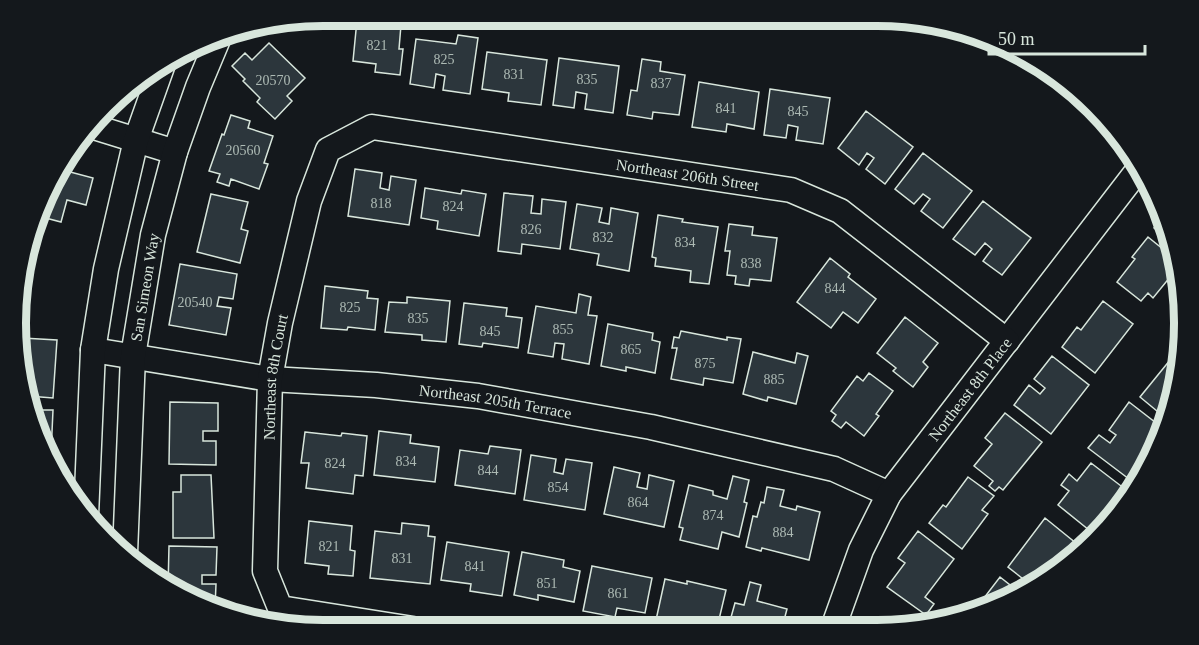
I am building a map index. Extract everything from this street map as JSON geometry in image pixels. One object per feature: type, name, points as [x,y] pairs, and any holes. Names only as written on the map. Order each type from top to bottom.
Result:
[{"type":"street","name":"San Simeon Way","points":[[125,545],[133,356],[153,235],[175,152],[215,46]]},
{"type":"street","points":[[87,502],[93,350],[106,269],[136,140],[159,75]]},
{"type":"street","name":"Northeast 206th Street","points":[[328,150],[372,127],[791,190],[840,211],[1007,341]]},
{"type":"street","points":[[98,128],[175,152]]},
{"type":"street","name":"Northeast 8th Court","points":[[328,150],[309,201],[280,323],[270,380],[265,571],[280,608],[356,620]]},
{"type":"street","name":"Northeast 8th Place","points":[[836,620],[861,550],[889,494],[1134,175]]},
{"type":"street","name":"Northeast 205th Terrace","points":[[93,350],[270,380],[376,385],[478,396],[651,427],[834,470],[889,494]]},
{"type":"building","points":[[357,25],[401,25],[399,49],[403,49],[400,75],[375,72],[376,64],[353,61]]},
{"type":"building","points":[[458,35],[478,38],[470,94],[443,90],[445,76],[436,74],[434,88],[410,84],[416,39],[456,44]]},
{"type":"building","points":[[269,43],[305,78],[287,96],[292,101],[275,119],[257,102],[260,98],[232,66],[245,53],[252,60]]},
{"type":"building","points":[[487,52],[547,60],[541,105],[508,101],[509,93],[482,89]]},
{"type":"building","points":[[559,58],[619,66],[613,113],[585,109],[587,94],[576,92],[574,108],[553,105]]},
{"type":"building","points":[[642,59],[661,62],[660,71],[685,75],[679,115],[653,112],[652,119],[627,115],[631,90],[637,91]]},
{"type":"building","points":[[699,82],[759,92],[754,129],[727,124],[726,132],[692,127]]},
{"type":"building","points":[[770,89],[830,98],[823,144],[796,140],[798,127],[788,125],[786,138],[764,135]]},
{"type":"building","points":[[866,111],[913,147],[885,184],[866,169],[874,158],[867,153],[859,165],[838,148]]},
{"type":"building","points":[[231,115],[250,121],[248,128],[273,136],[264,163],[268,164],[259,189],[231,179],[229,186],[217,182],[220,174],[209,171]]},
{"type":"building","points":[[923,153],[972,191],[943,228],[921,211],[930,199],[923,194],[914,204],[895,189]]},
{"type":"building","points":[[355,169],[382,173],[380,188],[389,190],[391,176],[416,180],[409,225],[348,216]]},
{"type":"building","points":[[67,171],[93,178],[86,205],[67,200],[61,222],[45,218]]},
{"type":"building","points":[[425,188],[461,194],[462,190],[486,194],[479,236],[437,229],[438,221],[421,218]]},
{"type":"building","points":[[504,193],[533,196],[531,213],[541,214],[542,199],[566,202],[560,249],[522,244],[521,254],[498,251]]},
{"type":"building","points":[[211,194],[248,202],[241,229],[248,231],[240,263],[197,252]]},
{"type":"building","points":[[983,201],[1031,238],[1002,275],[983,261],[992,249],[985,243],[975,255],[953,239]]},
{"type":"building","points":[[577,204],[602,208],[599,222],[609,224],[611,208],[638,213],[629,271],[597,265],[599,254],[570,249]]},
{"type":"building","points":[[658,215],[683,219],[682,222],[718,227],[709,284],[690,282],[691,271],[655,266],[656,258],[652,257]]},
{"type":"building","points":[[729,224],[753,227],[752,235],[777,238],[771,281],[750,279],[749,286],[735,284],[736,276],[727,275],[730,251],[725,251]]},
{"type":"building","points":[[1148,237],[1164,250],[1170,277],[1153,298],[1148,293],[1141,301],[1117,282],[1135,259],[1132,257]]},
{"type":"building","points":[[830,258],[850,274],[848,277],[876,299],[858,323],[843,312],[831,328],[797,302]]},
{"type":"building","points":[[180,264],[237,274],[233,299],[219,297],[217,306],[231,308],[226,335],[169,325]]},
{"type":"building","points":[[325,286],[368,291],[367,298],[378,299],[375,330],[348,327],[347,330],[321,328]]},
{"type":"building","points":[[579,294],[591,297],[588,315],[597,316],[589,364],[562,359],[564,344],[555,343],[553,357],[528,353],[536,306],[576,313]]},
{"type":"building","points":[[407,297],[450,301],[446,342],[422,340],[422,335],[385,332],[389,302],[407,303]]},
{"type":"building","points":[[1103,301],[1133,324],[1095,373],[1062,347],[1077,327],[1081,330]]},
{"type":"building","points":[[464,303],[507,308],[506,316],[522,318],[518,348],[483,343],[482,347],[459,344]]},
{"type":"building","points":[[905,317],[938,343],[923,362],[928,367],[913,387],[893,371],[896,368],[877,353]]},
{"type":"building","points":[[608,324],[653,333],[652,340],[660,342],[655,373],[626,367],[626,371],[601,366]]},
{"type":"building","points":[[681,331],[727,340],[727,337],[741,339],[733,383],[704,378],[703,385],[671,379],[677,348],[672,348],[674,337],[679,338]]},
{"type":"building","points":[[26,338],[57,340],[53,398],[35,397]]},
{"type":"building","points":[[753,352],[795,363],[797,353],[808,356],[796,404],[768,397],[767,401],[743,394]]},
{"type":"building","points":[[1052,356],[1089,385],[1051,434],[1014,405],[1029,385],[1040,394],[1045,388],[1034,379]]},
{"type":"building","points":[[1171,359],[1159,413],[1140,397]]},
{"type":"building","points":[[869,373],[893,391],[876,414],[879,416],[864,436],[846,422],[841,428],[832,421],[836,415],[831,411],[857,376],[863,381]]},
{"type":"building","points":[[170,402],[218,403],[218,431],[203,431],[203,441],[216,441],[216,465],[169,464]]},
{"type":"building","points":[[1129,402],[1156,423],[1143,454],[1129,479],[1088,448],[1099,435],[1110,443],[1116,435],[1109,430]]},
{"type":"building","points":[[39,410],[53,410],[51,444]]},
{"type":"building","points":[[1005,413],[1042,442],[1003,490],[999,487],[995,491],[989,486],[993,481],[974,466],[992,444],[985,438]]},
{"type":"building","points":[[379,431],[411,435],[410,443],[439,447],[435,482],[374,475]]},
{"type":"building","points":[[305,432],[367,436],[363,476],[355,475],[353,494],[306,488],[309,463],[301,463]]},
{"type":"building","points":[[490,446],[521,450],[515,494],[455,485],[460,450],[488,454]]},
{"type":"building","points":[[531,455],[556,459],[554,472],[563,474],[566,459],[592,463],[585,510],[524,500]]},
{"type":"building","points":[[1091,463],[1123,488],[1089,530],[1058,505],[1069,491],[1061,485],[1069,474],[1077,481]]},
{"type":"building","points":[[614,467],[640,473],[637,487],[647,489],[649,475],[674,481],[664,527],[604,514]]},
{"type":"building","points":[[181,475],[211,475],[214,538],[173,538],[173,492],[181,492]]},
{"type":"building","points":[[733,476],[749,480],[744,502],[747,503],[739,537],[722,532],[718,549],[680,540],[683,528],[679,527],[689,485],[713,491],[713,495],[727,499]]},
{"type":"building","points":[[968,477],[994,496],[982,510],[988,514],[962,549],[929,523],[943,505],[946,507]]},
{"type":"building","points":[[767,487],[784,490],[780,506],[796,510],[797,506],[820,512],[809,560],[762,548],[761,551],[746,547],[753,516],[757,517],[761,502],[764,503]]},
{"type":"building","points":[[1045,518],[1076,543],[1025,580],[1008,567]]},
{"type":"building","points":[[309,521],[352,526],[350,550],[355,551],[353,576],[328,574],[329,566],[305,563]]},
{"type":"building","points":[[402,523],[429,526],[428,536],[435,537],[430,584],[370,578],[375,531],[401,534]]},
{"type":"building","points":[[918,531],[954,559],[925,597],[934,604],[926,615],[887,587],[905,563],[898,558]]},
{"type":"building","points":[[447,542],[509,552],[502,596],[470,591],[471,584],[441,580]]},
{"type":"building","points":[[169,546],[217,547],[216,575],[202,575],[202,584],[216,584],[215,599],[168,576]]},
{"type":"building","points":[[522,552],[564,560],[563,567],[580,571],[574,602],[538,595],[538,600],[514,595]]},
{"type":"building","points":[[592,566],[652,578],[645,613],[617,608],[615,617],[583,611]]},
{"type":"building","points":[[1000,577],[1012,587],[990,597],[983,600]]},
{"type":"building","points":[[665,579],[687,584],[687,581],[726,590],[719,620],[656,620]]},
{"type":"building","points":[[750,582],[761,585],[757,601],[787,609],[784,620],[730,620],[735,603],[744,605]]}]
